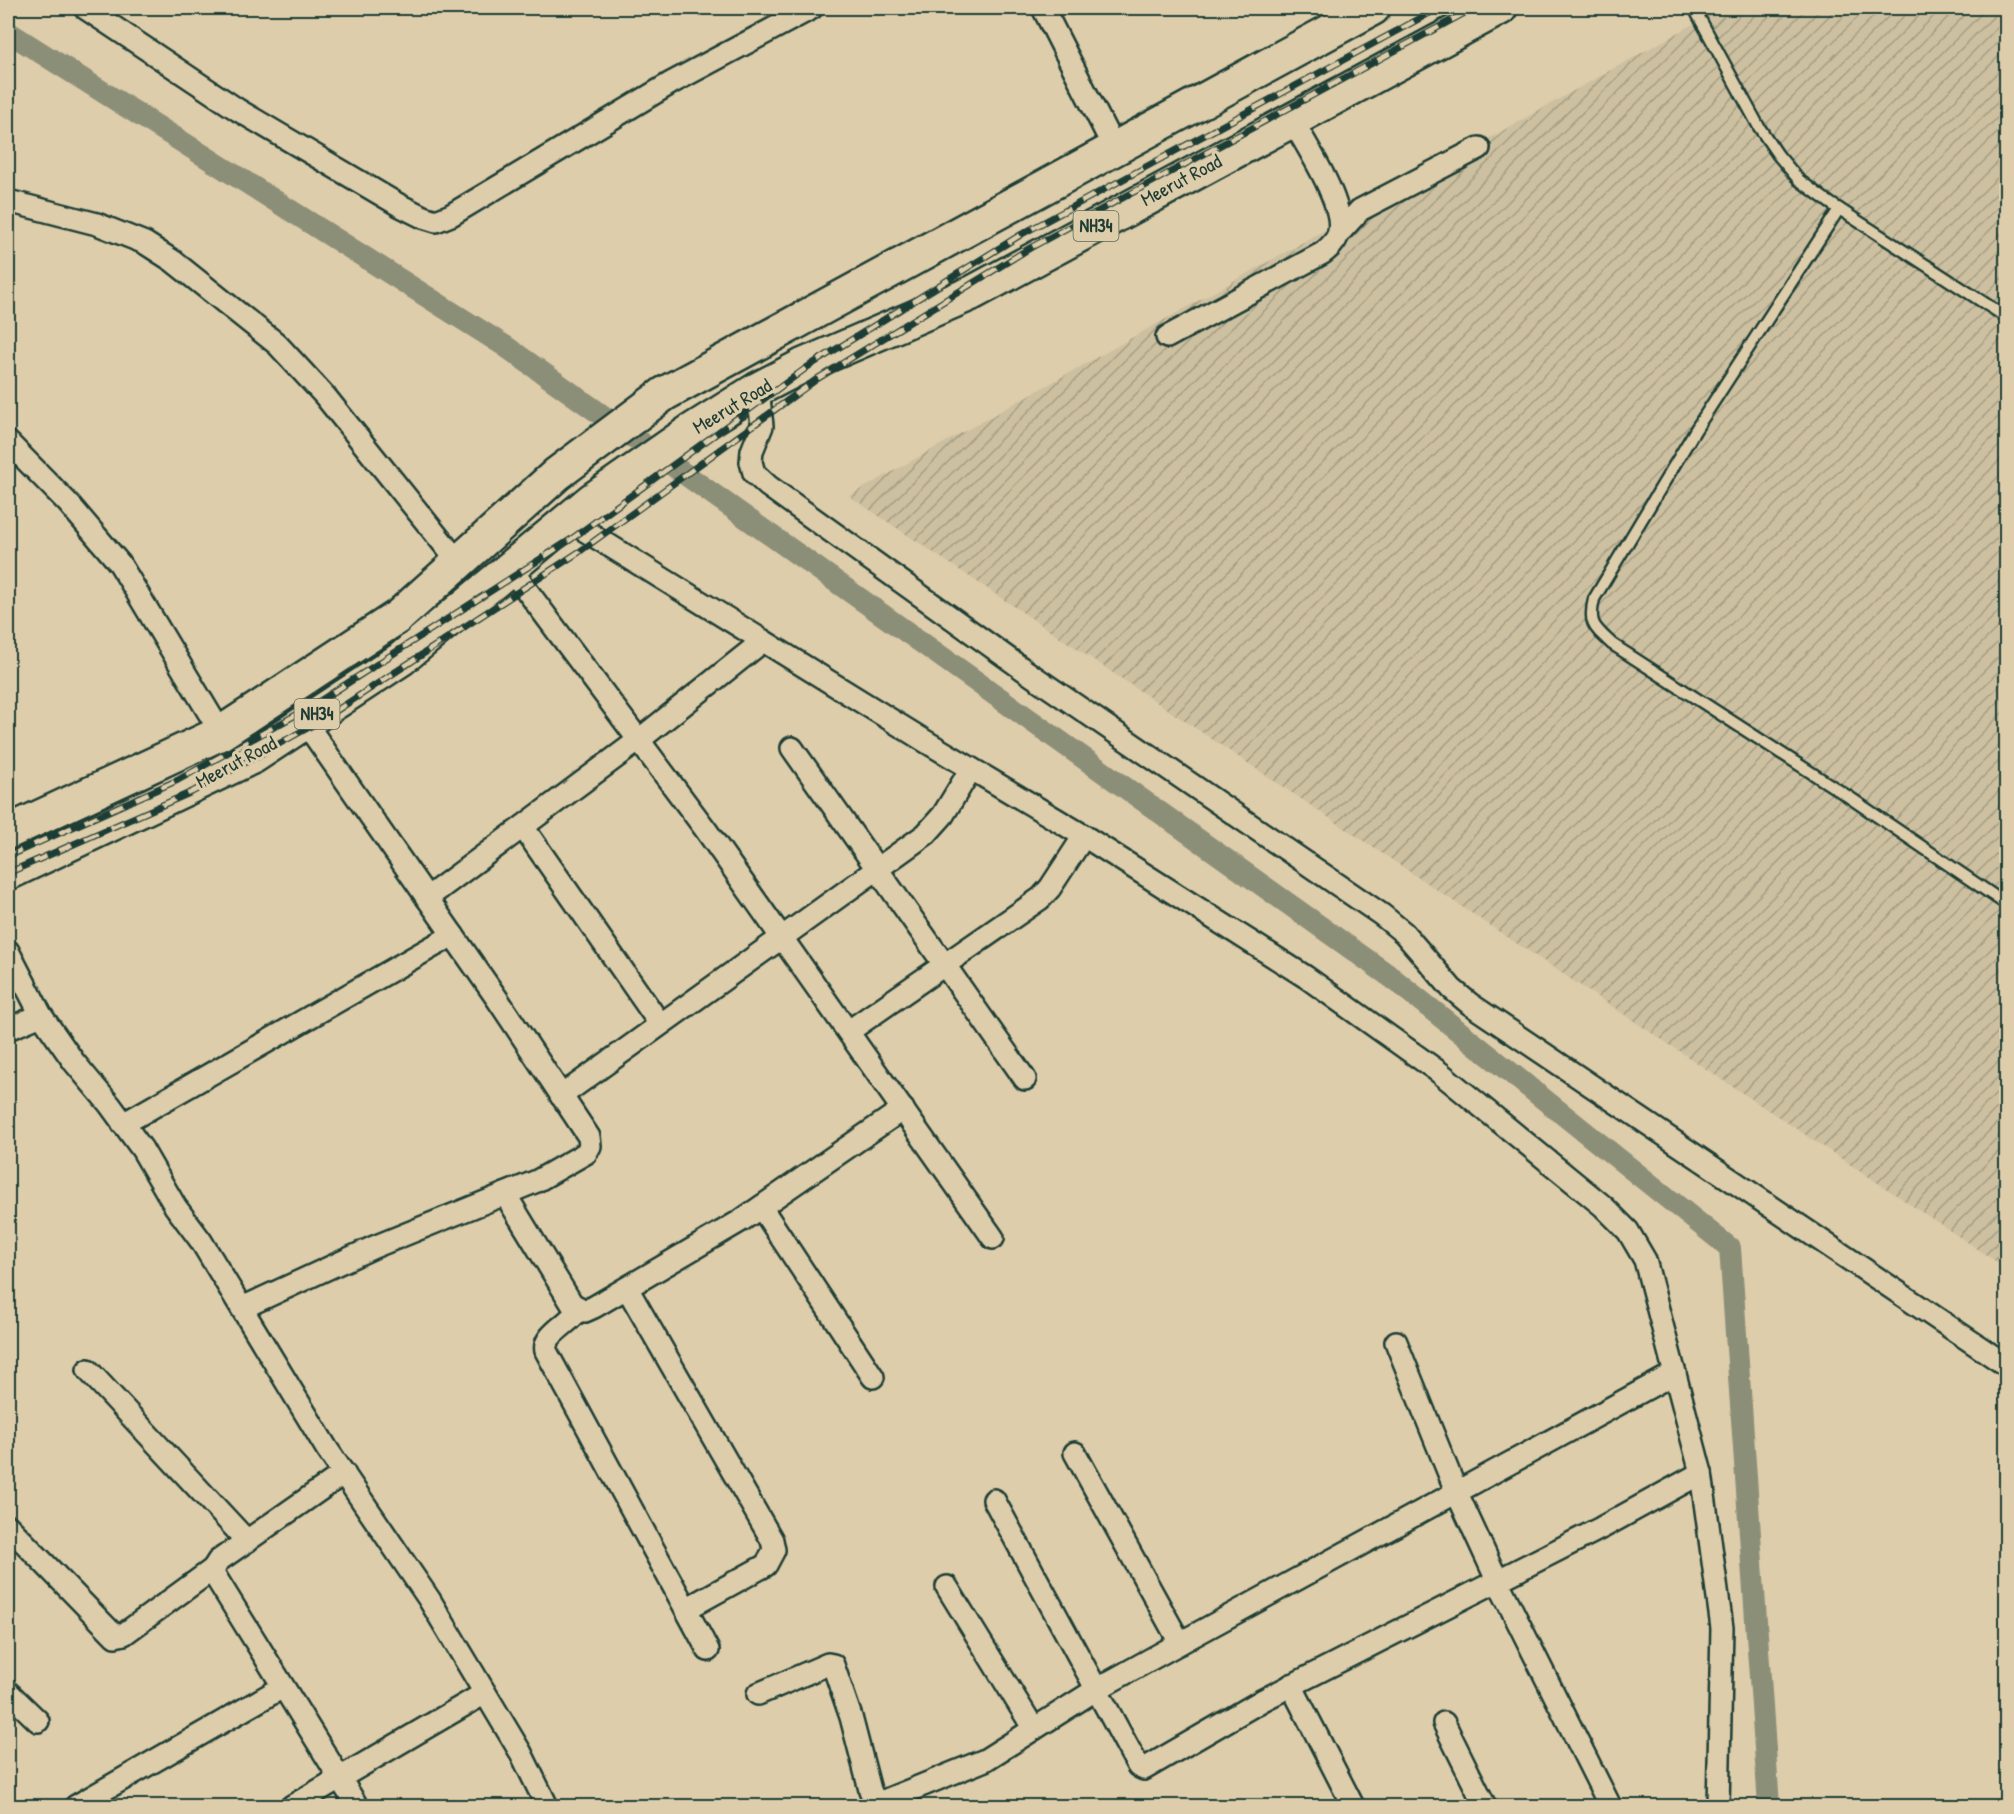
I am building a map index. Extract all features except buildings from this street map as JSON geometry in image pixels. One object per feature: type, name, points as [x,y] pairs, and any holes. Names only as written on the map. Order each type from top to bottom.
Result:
[{"type":"highway","name":"Meerut Road","points":[[8,832],[221,733],[399,616],[557,474],[664,394],[1373,8]]},
{"type":"highway","name":"Meerut Road","points":[[8,873],[254,756],[400,659],[580,510],[688,433],[758,388],[802,366],[972,293],[1500,8]]},
{"type":"street","points":[[85,8],[238,110],[399,205],[436,221],[451,215],[671,83],[812,8]]},
{"type":"street","points":[[1042,8],[1115,150]]},
{"type":"street","points":[[1292,120],[1334,196],[1339,233]]},
{"type":"street","points":[[1167,337],[1323,253],[1360,210],[1479,148]]},
{"type":"street","points":[[8,201],[97,224],[145,243],[173,261],[277,344],[325,396],[459,563]]},
{"type":"street","points":[[758,388],[762,426],[752,451],[751,462],[754,473],[768,486],[1027,672],[1382,915],[1404,933],[1452,989],[1470,1004],[2007,1365]]},
{"type":"street","points":[[8,442],[69,504],[120,564],[221,733]]},
{"type":"street","points":[[580,510],[763,641],[1084,836],[1306,977],[1439,1072],[1603,1206],[1628,1231],[1646,1260],[1701,1473],[1722,1628],[1718,1806]]},
{"type":"street","points":[[510,568],[706,830],[993,1238]]},
{"type":"street","points":[[428,898],[639,740],[763,641]]},
{"type":"street","points":[[242,1308],[374,1247],[537,1181],[586,1153],[590,1146],[589,1137],[453,934],[305,722]]},
{"type":"street","points":[[792,748],[1025,1079]]},
{"type":"street","points":[[561,1096],[934,826],[971,769]]},
{"type":"street","points":[[523,827],[660,1024]]},
{"type":"street","points":[[849,1031],[1041,898],[1084,836]]},
{"type":"street","points":[[123,1124],[453,934]]},
{"type":"street","points":[[8,951],[41,1015],[74,1062],[142,1149],[175,1206],[201,1241],[294,1396],[429,1599],[521,1753],[547,1806]]},
{"type":"street","points":[[8,1029],[41,1015]]},
{"type":"street","points":[[505,1194],[572,1304],[585,1311],[761,1207],[903,1109]]},
{"type":"street","points":[[761,1207],[873,1377]]},
{"type":"street","points":[[627,1288],[772,1540],[774,1550],[766,1565],[686,1609]]},
{"type":"street","points":[[579,1309],[572,1320],[546,1340],[546,1351],[708,1650]]},
{"type":"street","points":[[1396,1342],[1456,1491],[1497,1580],[1610,1806]]},
{"type":"street","points":[[88,1370],[247,1541]]},
{"type":"street","points":[[758,1694],[828,1664],[832,1665],[851,1717],[873,1802],[881,1802],[975,1766],[1097,1689],[1675,1373]]},
{"type":"street","points":[[1075,1453],[1180,1643]]},
{"type":"street","points":[[12,1538],[115,1636],[124,1634],[213,1569],[218,1561],[344,1473]]},
{"type":"street","points":[[994,1500],[1138,1767],[1144,1769],[1291,1685],[1601,1528],[1701,1473]]},
{"type":"street","points":[[213,1569],[215,1576],[357,1806]]},
{"type":"street","points":[[947,1587],[1034,1729]]},
{"type":"street","points":[[1291,1685],[1353,1806]]},
{"type":"street","points":[[76,1806],[283,1687]]},
{"type":"street","points":[[8,1692],[38,1721]]},
{"type":"street","points":[[292,1806],[485,1693]]},
{"type":"street","points":[[1444,1723],[1485,1806]]},
{"type":"lane","points":[[1694,8],[1759,127],[1799,180],[1839,209],[2007,317]]},
{"type":"lane","points":[[2003,8],[2007,13]]},
{"type":"lane","points":[[1839,209],[1696,429],[1594,599],[1590,614],[1596,629],[1612,644],[1850,797],[2007,904]]},
{"type":"shaded area","points":[[1722,8],[2006,8],[2006,1268],[849,496]]},
{"type":"waterway","points":[[8,32],[505,346],[1391,977],[1730,1248],[1769,1806]]},
{"type":"railway","points":[[8,856],[178,780],[312,706],[570,540],[809,366],[1022,234],[1439,8]]},
{"type":"railway","points":[[8,873],[192,792],[322,720],[579,552],[817,379],[1030,248],[1474,8]]}]
